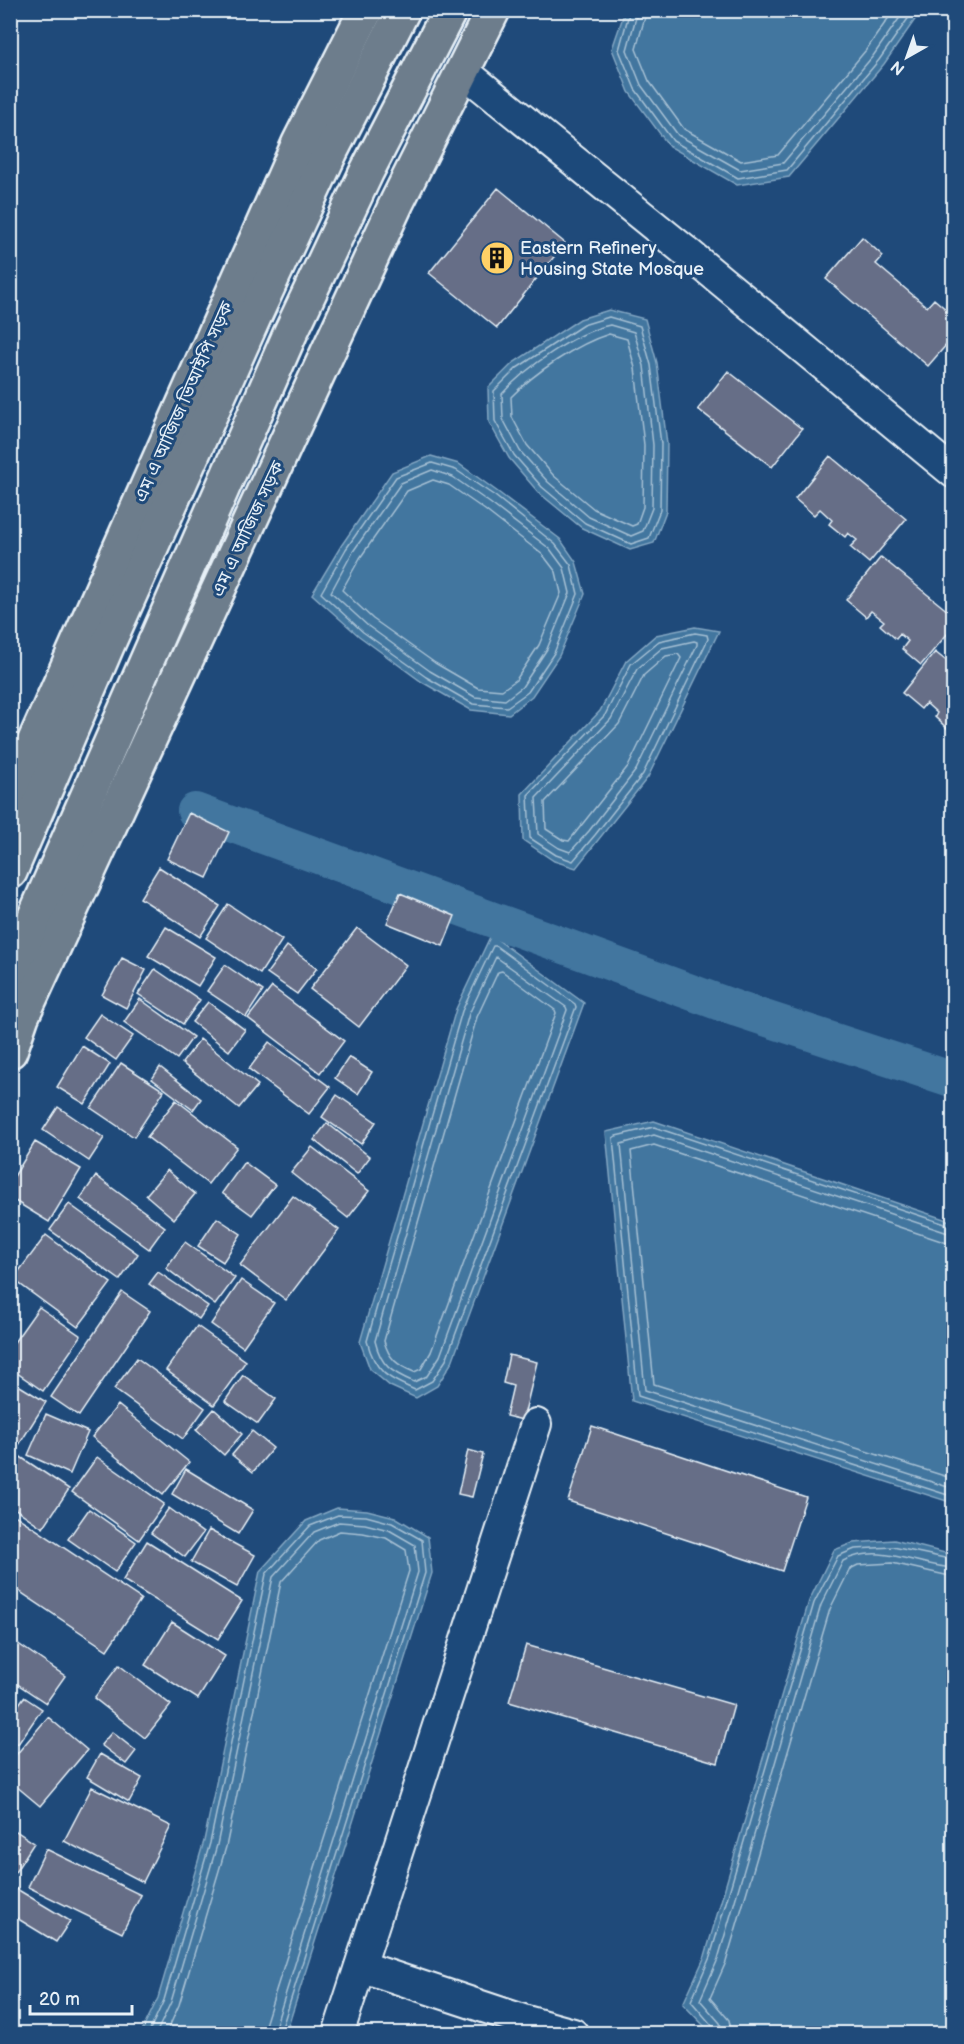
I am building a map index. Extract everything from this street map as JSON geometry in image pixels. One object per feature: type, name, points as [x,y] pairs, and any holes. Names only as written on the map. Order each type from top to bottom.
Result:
[{"type":"main road","name":"এম এ আজিজ ভিআইপি সড়ক","points":[[10,797],[299,143],[366,10]]},
{"type":"main road","points":[[10,872],[107,646],[254,317],[330,151],[403,10]]},
{"type":"main road","points":[[10,973],[290,334],[367,171],[450,10]]},
{"type":"main road","name":"এম এ আজিজ সড়ক","points":[[10,1051],[22,1016],[397,202],[493,10]]},
{"type":"street","points":[[463,71],[954,473]]},
{"type":"street","points":[[338,2034],[536,1424]]},
{"type":"street","points":[[360,1966],[526,2021],[573,2034]]},
{"type":"water","points":[[625,10],[921,11],[884,64],[789,177],[737,185],[669,146],[629,92],[612,49]]},
{"type":"water","points":[[609,310],[645,319],[657,363],[667,444],[666,511],[654,543],[630,550],[582,528],[538,492],[509,458],[489,422],[488,388],[513,363],[580,319]]},
{"type":"water","points":[[431,456],[459,464],[498,492],[560,539],[576,562],[585,594],[559,656],[532,696],[509,714],[471,710],[422,682],[359,636],[312,594],[341,546],[392,472]]},
{"type":"water","points":[[695,627],[719,631],[648,777],[576,868],[554,861],[523,840],[522,794],[600,711],[626,661],[656,635]]},
{"type":"water","points":[[491,935],[584,1003],[452,1362],[437,1386],[416,1398],[390,1386],[370,1369],[360,1342],[456,1009]]},
{"type":"water","points":[[654,1121],[953,1222],[953,1503],[632,1401],[606,1132]]},
{"type":"water","points":[[337,1508],[367,1510],[395,1517],[428,1537],[432,1573],[286,2033],[141,2033],[158,1998],[204,1841],[260,1571],[306,1521]]},
{"type":"water","points":[[894,1540],[953,1555],[953,2033],[710,2032],[683,2004],[705,1956],[809,1601],[834,1550],[853,1543]]},
{"type":"building","name":"Eastern Refinery Housing State Mosque","points":[[498,188],[565,243],[497,328],[429,273]]},
{"type":"building","points":[[862,237],[883,256],[876,264],[927,307],[934,299],[954,316],[954,336],[928,366],[826,279]]},
{"type":"building","points":[[728,371],[802,429],[772,467],[698,409]]},
{"type":"building","points":[[830,456],[906,519],[869,563],[850,547],[857,540],[848,533],[845,537],[829,524],[832,520],[820,509],[814,515],[795,499]]},
{"type":"building","points":[[881,557],[954,616],[954,626],[921,665],[902,649],[908,641],[900,634],[896,639],[880,625],[884,621],[871,611],[866,617],[846,600]]},
{"type":"building","points":[[935,652],[954,667],[954,727],[949,730],[935,717],[937,713],[926,703],[921,709],[902,693]]},
{"type":"building","points":[[189,813],[229,832],[207,878],[167,859]]},
{"type":"building","points":[[159,867],[220,906],[200,937],[140,898]]},
{"type":"building","points":[[400,893],[455,916],[443,946],[387,923]]},
{"type":"building","points":[[228,904],[282,940],[260,974],[206,938]]},
{"type":"building","points":[[166,927],[216,957],[198,986],[148,956]]},
{"type":"building","points":[[357,928],[406,965],[359,1027],[310,989]]},
{"type":"building","points":[[287,946],[317,968],[297,994],[267,973]]},
{"type":"building","points":[[122,958],[146,970],[126,1008],[102,995]]},
{"type":"building","points":[[225,965],[263,991],[246,1017],[207,991]]},
{"type":"building","points":[[155,969],[200,1000],[183,1024],[138,994]]},
{"type":"building","points":[[272,987],[344,1041],[320,1073],[248,1018]]},
{"type":"building","points":[[140,999],[193,1037],[177,1059],[124,1022]]},
{"type":"building","points":[[208,1002],[245,1030],[229,1051],[192,1022]]},
{"type":"building","points":[[100,1014],[133,1036],[116,1060],[84,1037]]},
{"type":"building","points":[[200,1039],[258,1085],[239,1108],[182,1063]]},
{"type":"building","points":[[269,1042],[330,1087],[309,1114],[249,1069]]},
{"type":"building","points":[[82,1046],[110,1064],[85,1104],[57,1087]]},
{"type":"building","points":[[349,1057],[372,1072],[358,1094],[335,1078]]},
{"type":"building","points":[[121,1063],[164,1091],[134,1137],[91,1108]]},
{"type":"building","points":[[160,1067],[201,1099],[193,1110],[152,1079]]},
{"type":"building","points":[[337,1095],[376,1122],[361,1144],[322,1117]]},
{"type":"building","points":[[176,1100],[237,1147],[208,1184],[147,1137]]},
{"type":"building","points":[[58,1107],[104,1138],[89,1161],[43,1130]]},
{"type":"building","points":[[327,1123],[370,1157],[357,1174],[314,1140]]},
{"type":"building","points":[[35,1142],[81,1169],[49,1222],[10,1198],[10,1183]]},
{"type":"building","points":[[312,1147],[369,1191],[348,1218],[291,1173]]},
{"type":"building","points":[[244,1162],[275,1185],[252,1215],[222,1193]]},
{"type":"building","points":[[167,1170],[195,1194],[174,1219],[146,1195]]},
{"type":"building","points":[[96,1176],[165,1227],[149,1249],[80,1199]]},
{"type":"building","points":[[293,1196],[339,1230],[286,1300],[240,1265]]},
{"type":"building","points":[[69,1204],[138,1254],[120,1280],[50,1230]]},
{"type":"building","points":[[217,1218],[241,1234],[223,1262],[198,1246]]},
{"type":"building","points":[[46,1235],[111,1283],[78,1327],[13,1279]]},
{"type":"building","points":[[185,1242],[235,1278],[215,1305],[166,1268]]},
{"type":"building","points":[[158,1272],[208,1306],[199,1319],[149,1284]]},
{"type":"building","points":[[241,1280],[274,1303],[243,1347],[211,1324]]},
{"type":"building","points":[[122,1292],[150,1311],[79,1416],[51,1397]]},
{"type":"building","points":[[39,1307],[81,1336],[43,1391],[10,1368],[10,1348]]},
{"type":"building","points":[[197,1326],[246,1361],[214,1405],[166,1370]]},
{"type":"building","points":[[509,1355],[537,1362],[523,1420],[506,1416],[513,1386],[503,1383]]},
{"type":"building","points":[[137,1358],[205,1408],[183,1439],[114,1389]]},
{"type":"building","points":[[243,1375],[276,1399],[258,1424],[225,1401]]},
{"type":"building","points":[[10,1380],[46,1402],[17,1448],[10,1444]]},
{"type":"building","points":[[118,1405],[189,1462],[163,1495],[92,1437]]},
{"type":"building","points":[[214,1409],[242,1434],[224,1455],[196,1430]]},
{"type":"building","points":[[46,1414],[88,1432],[70,1474],[28,1455]]},
{"type":"building","points":[[592,1426],[806,1497],[782,1571],[568,1501]]},
{"type":"building","points":[[252,1431],[273,1448],[253,1472],[232,1455]]},
{"type":"building","points":[[10,1450],[69,1489],[43,1528],[10,1505]]},
{"type":"building","points":[[468,1450],[483,1454],[472,1497],[458,1494]]},
{"type":"building","points":[[97,1457],[164,1504],[139,1540],[72,1492]]},
{"type":"building","points":[[186,1469],[253,1510],[238,1534],[172,1494]]},
{"type":"building","points":[[169,1508],[203,1533],[185,1557],[151,1533]]},
{"type":"building","points":[[89,1509],[136,1542],[115,1572],[68,1539]]},
{"type":"building","points":[[10,1512],[141,1599],[107,1650],[10,1585]]},
{"type":"building","points":[[209,1530],[255,1555],[237,1587],[191,1562]]},
{"type":"building","points":[[147,1541],[242,1601],[218,1639],[123,1580]]},
{"type":"building","points":[[172,1622],[225,1656],[198,1699],[145,1665]]},
{"type":"building","points":[[14,1641],[65,1676],[46,1703],[10,1679],[10,1646]]},
{"type":"building","points":[[526,1645],[734,1705],[718,1763],[509,1702]]},
{"type":"building","points":[[119,1665],[171,1705],[145,1738],[94,1698]]},
{"type":"building","points":[[10,1695],[17,1701],[10,1710]]},
{"type":"building","points":[[24,1697],[42,1709],[18,1744],[10,1739],[10,1717]]},
{"type":"building","points":[[48,1717],[87,1750],[40,1806],[10,1781],[10,1762]]},
{"type":"building","points":[[112,1732],[136,1751],[126,1764],[101,1745]]},
{"type":"building","points":[[100,1754],[142,1778],[129,1802],[87,1777]]},
{"type":"building","points":[[92,1787],[171,1826],[143,1882],[64,1841]]},
{"type":"building","points":[[10,1827],[34,1843],[12,1877],[10,1876]]},
{"type":"building","points":[[46,1849],[141,1895],[122,1933],[28,1887]]},
{"type":"building","points":[[10,1885],[70,1921],[56,1942],[10,1914]]},
{"type":"waterway","points":[[195,811],[737,1009],[954,1080]]},
{"type":"place","name":"Eastern Refinery Housing State Mosque","points":[[497,258]]}]
